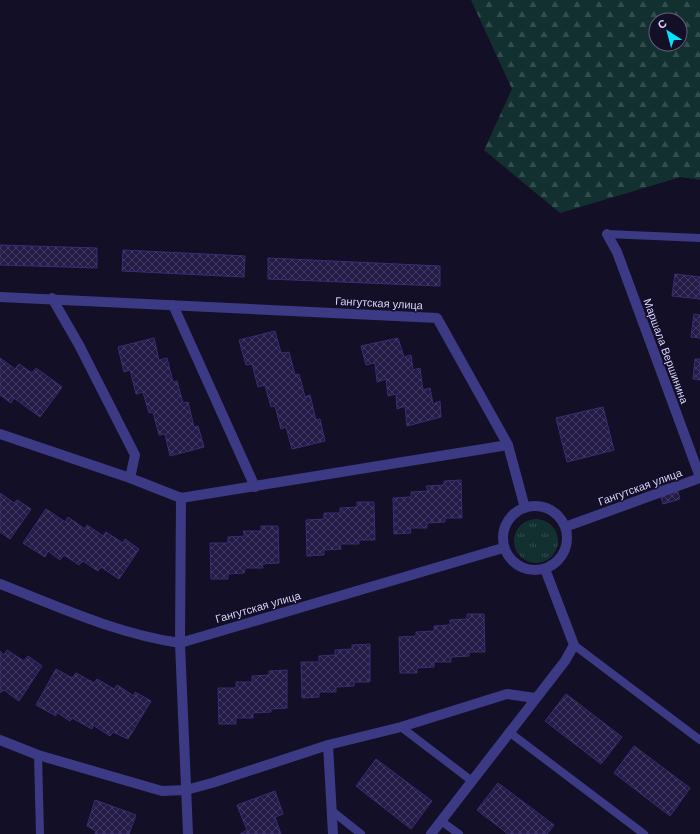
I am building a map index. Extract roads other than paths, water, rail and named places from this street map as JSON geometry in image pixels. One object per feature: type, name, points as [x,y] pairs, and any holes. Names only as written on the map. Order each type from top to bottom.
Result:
[{"type":"street","name":"Маршала Вершинина","points":[[607,234],[617,252],[700,477]]},
{"type":"street","name":"Гангутская улица","points":[[0,297],[52,298],[437,318],[508,445],[525,508]]},
{"type":"street","points":[[52,298],[79,344],[135,455],[130,478]]},
{"type":"street","points":[[173,305],[255,487]]},
{"type":"street","points":[[0,434],[130,478],[182,498],[508,445]]},
{"type":"street","name":"Гангутская улица","points":[[565,527],[700,477]]},
{"type":"street","points":[[182,498],[180,643],[188,834]]},
{"type":"street","points":[[541,506],[551,510],[560,517],[565,527],[567,538],[564,552],[554,565],[545,569],[535,571],[525,570],[508,558],[503,548],[502,537],[505,526],[510,517],[525,508],[541,506]]},
{"type":"street","name":"Гангутская улица","points":[[0,584],[106,625],[150,638],[180,643],[503,548]]},
{"type":"street","points":[[431,834],[565,661],[574,645],[545,569]]},
{"type":"street","points":[[0,740],[38,755],[162,791],[186,790],[328,745],[401,727],[506,694],[535,698]]},
{"type":"street","points":[[328,745],[333,834]]},
{"type":"lane","points":[[607,234],[700,238]]},
{"type":"lane","points":[[574,645],[700,740]]},
{"type":"lane","points":[[401,727],[472,781]]},
{"type":"lane","points":[[509,732],[644,834]]},
{"type":"lane","points":[[38,755],[40,834]]},
{"type":"lane","points":[[332,811],[361,834]]},
{"type":"lane","points":[[441,821],[459,834]]}]
